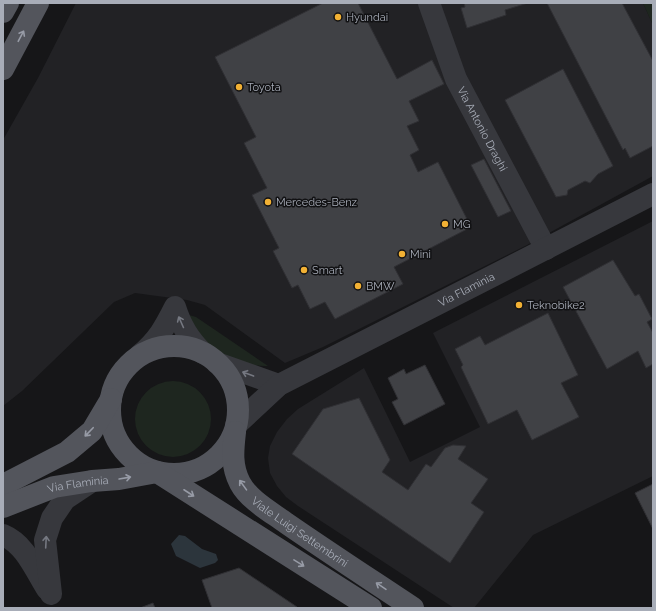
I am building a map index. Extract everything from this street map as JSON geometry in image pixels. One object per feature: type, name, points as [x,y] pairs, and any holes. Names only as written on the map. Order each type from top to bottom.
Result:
[{"type":"main road","points":[[3,12],[8,3]]},
{"type":"main road","points":[[3,68],[38,3]]},
{"type":"main road","name":"Via Flaminia","points":[[3,508],[54,487],[92,481],[119,479],[157,472],[175,474],[196,470],[214,460],[228,445],[236,426],[237,400],[234,388],[228,376],[210,358],[188,348],[171,346],[155,349],[140,355],[129,364],[114,386],[110,413],[112,428],[118,442],[128,455],[139,464],[157,472]]},
{"type":"main road","name":"Via Flaminia","points":[[3,485],[67,452],[92,431],[111,399]]},
{"type":"main road","name":"Viale Luigi Settembrini","points":[[236,426],[232,452],[233,466],[240,484],[258,502],[309,539],[413,608]]},
{"type":"main road","points":[[157,472],[371,608]]},
{"type":"street","name":"Via Antonio Draghi","points":[[429,3],[456,79],[546,249]]},
{"type":"street","name":"Via Flaminia","points":[[236,426],[279,385],[653,194]]},
{"type":"street","points":[[140,355],[155,342],[163,331],[175,307],[184,329],[191,340],[210,358]]},
{"type":"street","name":"Via Flaminia","points":[[210,358],[279,385]]},
{"type":"street","points":[[53,601],[45,540],[52,518],[64,499],[92,481]]},
{"type":"street","points":[[3,535],[10,538],[23,549],[53,601]]},
{"type":"shaded area","points":[[76,3],[643,3],[653,25],[653,176],[527,245],[323,347],[285,363],[205,305],[187,300],[135,293],[114,302],[22,391],[3,406],[3,140],[38,78]]},
{"type":"shaded area","points":[[643,3],[653,3],[653,25]]},
{"type":"shaded area","points":[[653,221],[653,476],[533,535],[474,608],[454,608],[298,506],[286,497],[277,486],[270,473],[268,458],[270,446],[277,432],[287,419],[298,409],[364,368],[410,462],[480,427],[433,333]]},
{"type":"shaded area","points":[[189,315],[196,317],[268,366],[259,366],[240,362],[213,348],[197,332]]},
{"type":"shaded area","points":[[173,381],[187,384],[200,392],[208,405],[211,419],[208,433],[200,446],[187,454],[173,457],[159,454],[146,446],[138,433],[135,419],[138,405],[146,392],[159,384]]},
{"type":"shaded area","points":[[179,535],[185,536],[202,549],[216,554],[218,560],[215,563],[200,568],[176,556],[171,544]]},
{"type":"building","points":[[323,3],[358,3],[397,79],[432,60],[444,84],[409,101],[419,121],[407,126],[419,150],[410,155],[418,172],[438,162],[471,227],[394,267],[403,284],[335,319],[325,302],[310,309],[298,285],[292,288],[273,251],[279,248],[252,195],[267,188],[244,143],[256,137],[215,57]]},
{"type":"building","points":[[464,3],[528,3],[505,10],[506,15],[467,28],[461,8],[465,7]]},
{"type":"building","points":[[547,3],[622,3],[653,61],[653,146],[630,158],[625,148],[623,150]]},
{"type":"building","points":[[563,69],[613,166],[598,174],[590,183],[585,181],[568,190],[567,195],[556,197],[505,100]]},
{"type":"building","points":[[484,159],[511,211],[498,217],[471,165]]},
{"type":"building","points":[[613,260],[635,296],[639,294],[652,319],[647,322],[653,333],[653,364],[646,368],[638,351],[607,369],[563,287]]},
{"type":"building","points":[[548,313],[578,375],[561,383],[579,417],[532,440],[517,410],[488,424],[461,367],[463,365],[455,349],[480,336],[485,345]]},
{"type":"building","points":[[425,365],[445,404],[404,425],[392,402],[398,399],[388,378],[404,369],[406,374]]},
{"type":"building","points":[[359,398],[390,460],[382,472],[408,490],[426,464],[431,467],[445,448],[453,445],[466,446],[458,459],[488,479],[471,503],[484,512],[450,563],[292,454],[323,409]]},
{"type":"building","points":[[653,484],[653,529],[635,493]]},
{"type":"building","points":[[239,568],[297,608],[212,608],[202,580]]},
{"type":"building","points":[[153,603],[155,608],[140,608]]},
{"type":"place","name":"Hyundai","points":[[338,17]]},
{"type":"place","name":"Toyota","points":[[239,87]]},
{"type":"place","name":"Mercedes-Benz","points":[[268,202]]},
{"type":"place","name":"MG","points":[[445,224]]},
{"type":"place","name":"Mini","points":[[402,254]]},
{"type":"place","name":"Smart","points":[[304,270]]},
{"type":"place","name":"BMW","points":[[358,286]]},
{"type":"place","name":"Teknobike2","points":[[519,305]]}]
